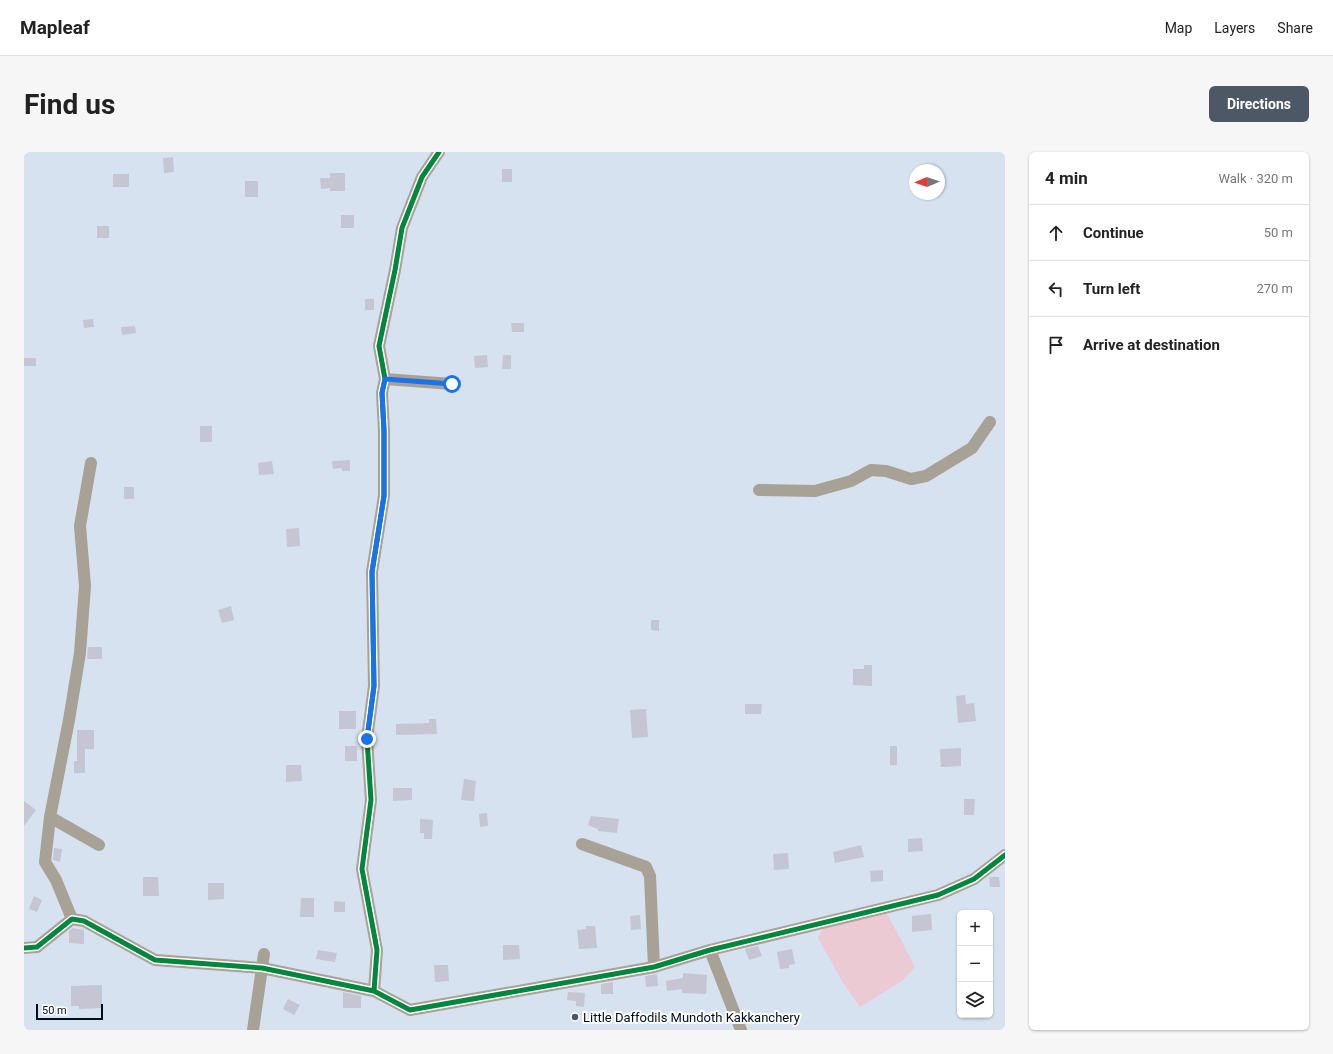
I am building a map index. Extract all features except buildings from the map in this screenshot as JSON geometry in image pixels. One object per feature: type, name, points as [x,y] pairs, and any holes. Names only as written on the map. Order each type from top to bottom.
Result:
[{"type":"street","points":[[374,991],[377,950],[362,869],[371,800],[367,739],[374,686],[372,572],[384,496],[384,430],[382,393],[385,379],[379,346],[402,228],[422,177],[439,152]]},
{"type":"street","points":[[385,379],[452,384]]},
{"type":"street","points":[[759,490],[815,491],[852,481],[871,470],[886,471],[911,480],[926,476],[972,448],[990,422]]},
{"type":"street","points":[[72,919],[56,880],[45,862],[50,817],[69,720],[80,653],[85,586],[80,526],[92,464]]},
{"type":"street","points":[[50,817],[99,845]]},
{"type":"street","points":[[582,844],[646,867],[650,876],[654,967]]},
{"type":"street","points":[[24,948],[37,947],[72,919],[84,921],[155,960],[262,968],[374,991],[410,1010],[654,967],[710,950],[938,896],[974,879],[1005,855]]},
{"type":"street","points":[[710,950],[741,1030]]},
{"type":"street","points":[[253,1030],[264,954]]},
{"type":"shaded area","points":[[885,911],[915,967],[902,981],[860,1007],[842,981],[818,938],[826,924]]},
{"type":"cycle path","points":[[374,991],[377,950],[362,869],[371,800],[367,739],[374,686],[372,572],[384,496],[384,431],[382,393],[385,379],[379,346],[402,228],[422,177],[439,152]]},
{"type":"cycle path","points":[[24,948],[37,947],[72,919],[84,921],[155,960],[262,968],[374,991],[410,1010],[654,967],[710,950],[938,895],[974,879],[1005,855]]},
{"type":"place","name":"Little Daffodils Mundoth Kakkanchery","points":[[575,1017]]},
{"type":"route","points":[[367,739],[374,686],[372,572],[384,496],[384,430],[382,393],[385,379],[452,384]]}]
